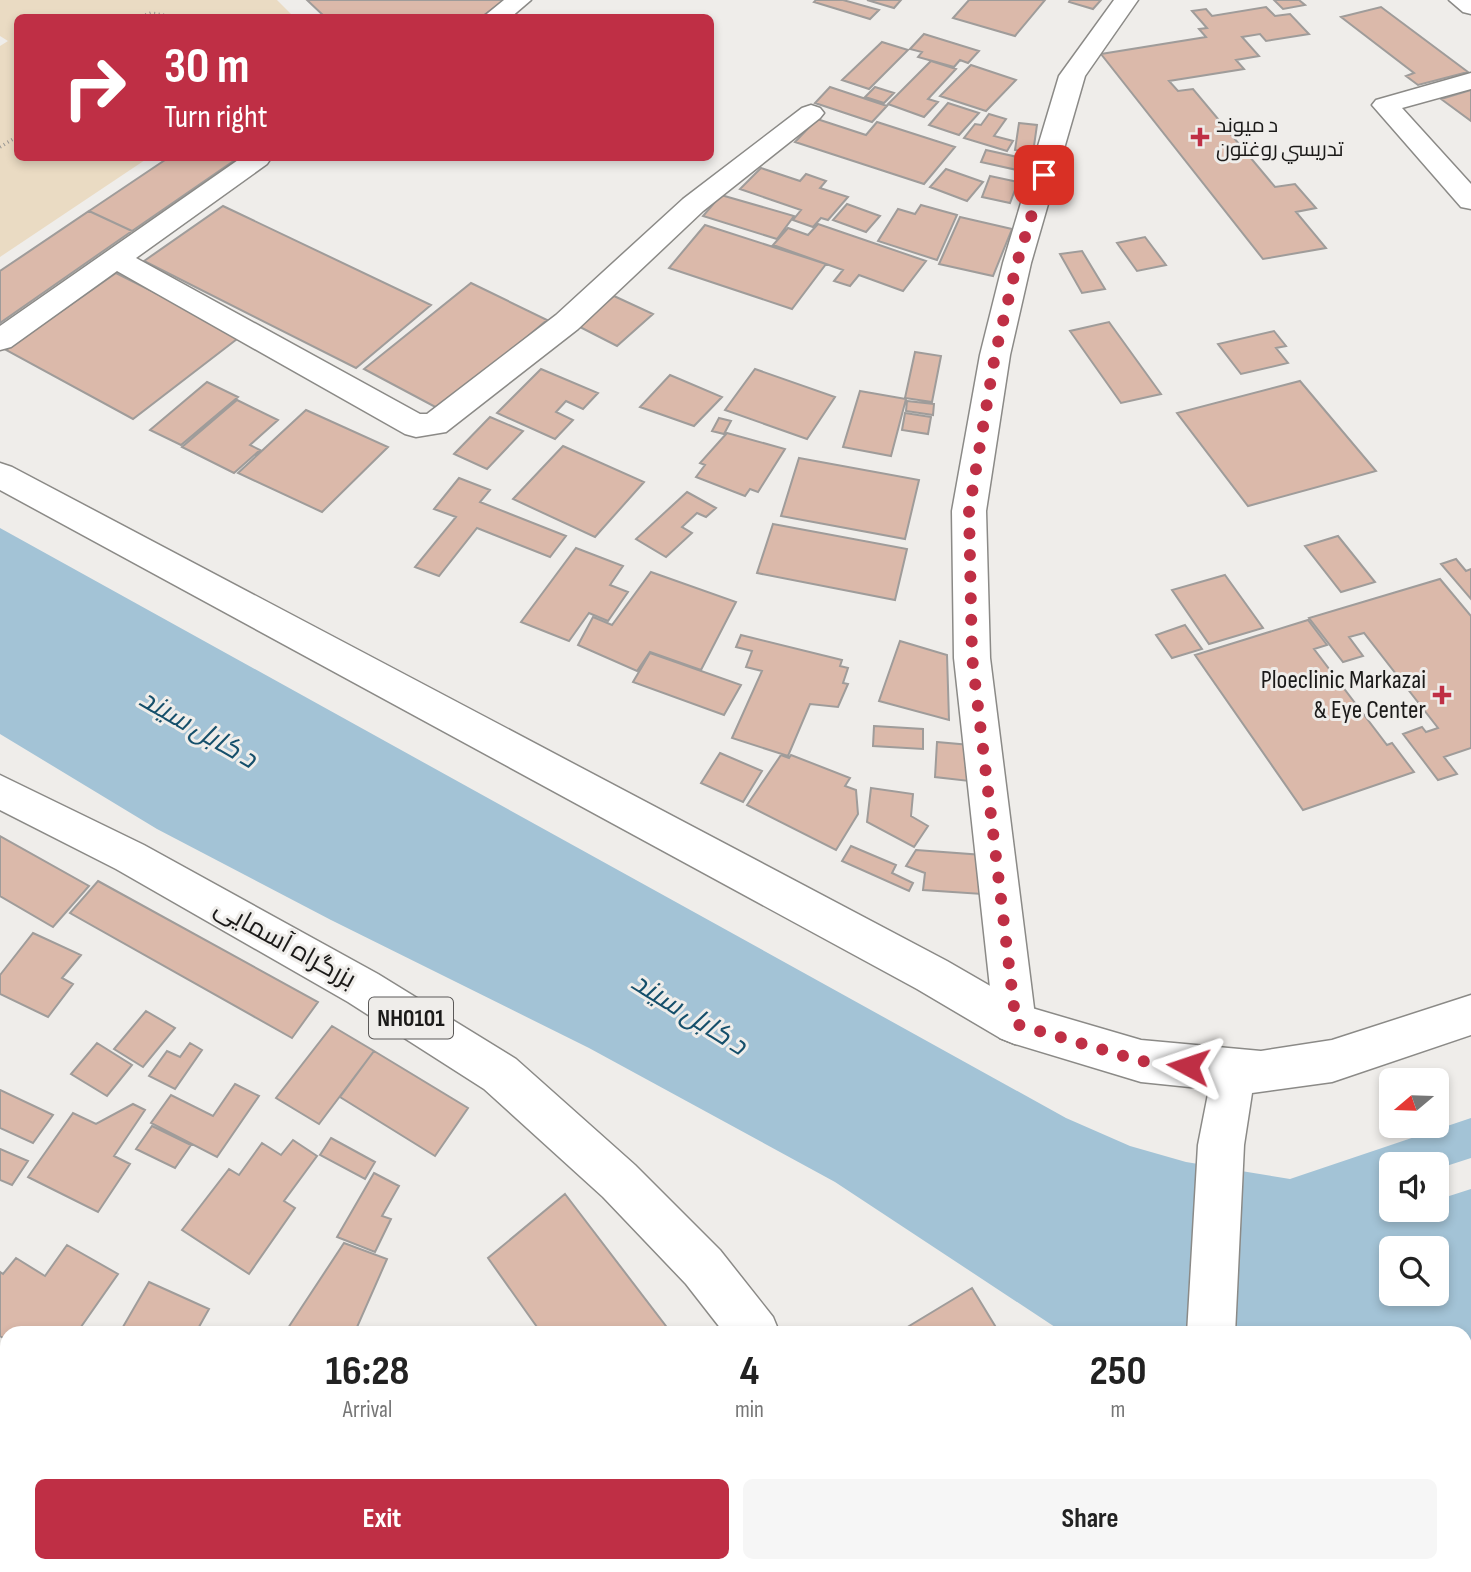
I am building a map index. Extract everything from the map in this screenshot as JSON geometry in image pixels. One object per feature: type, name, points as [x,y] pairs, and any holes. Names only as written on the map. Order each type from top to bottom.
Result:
[{"type":"main road","points":[[500,14],[519,0]]},
{"type":"main road","points":[[1016,1024],[972,657],[969,511],[995,355],[1011,289],[1072,76],[1126,0]]},
{"type":"main road","points":[[1461,0],[1471,7]]},
{"type":"main road","points":[[1471,82],[1385,106],[1471,201]]},
{"type":"main road","points":[[117,259],[416,426],[435,424],[567,321],[693,205],[811,113]]},
{"type":"main road","points":[[0,340],[254,161]]},
{"type":"main road","points":[[0,475],[932,975],[1016,1024],[1141,1061],[1261,1072],[1332,1061],[1471,1015]]},
{"type":"main road","name":"بزرگراه آسمایی","points":[[0,791],[130,858],[363,988],[500,1074],[629,1191],[703,1267],[750,1326]]},
{"type":"main road","points":[[1211,1326],[1221,1145],[1234,1070]]},
{"type":"shaded area","points":[[0,0],[277,0],[291,14],[14,14],[14,161],[144,161],[0,257],[0,46],[8,41],[0,36]]},
{"type":"water","name":"د کابل سيند","points":[[0,528],[1066,1118],[1130,1146],[1186,1162],[1290,1179],[1412,1138],[1449,1138],[1449,1125],[1471,1118],[1471,1158],[1449,1165],[1449,1152],[1379,1152],[1379,1222],[1449,1222],[1449,1196],[1471,1189],[1471,1326],[1053,1326],[835,1182],[589,1048],[331,920],[157,829],[0,734]]},
{"type":"building","points":[[307,0],[505,0],[486,14],[322,14]]},
{"type":"building","points":[[843,0],[879,10],[870,19],[814,2]]},
{"type":"building","points":[[867,0],[901,0],[894,8]]},
{"type":"building","points":[[969,0],[1045,0],[1015,36],[953,18]]},
{"type":"building","points":[[1101,0],[1093,9],[1069,2]]},
{"type":"building","points":[[1274,0],[1299,0],[1305,5],[1283,9]]},
{"type":"building","name":"د میوند تدریسي روغتون","points":[[1266,7],[1275,16],[1290,14],[1309,34],[1266,41],[1260,34],[1242,37],[1259,56],[1236,60],[1244,69],[1169,81],[1178,91],[1193,89],[1275,187],[1295,184],[1316,208],[1296,212],[1326,248],[1263,259],[1101,54],[1206,37],[1199,29],[1207,28],[1192,11],[1206,9],[1212,16]]},
{"type":"building","points":[[1381,7],[1468,72],[1418,85],[1406,76],[1414,73],[1341,17]]},
{"type":"building","points":[[924,34],[979,51],[968,63],[960,60],[954,67],[918,57],[922,52],[910,49]]},
{"type":"building","points":[[882,42],[908,50],[869,89],[842,80]]},
{"type":"building","points":[[931,61],[956,69],[928,99],[938,102],[924,117],[888,104]]},
{"type":"building","points":[[971,65],[1016,80],[986,111],[940,96]]},
{"type":"building","points":[[830,87],[887,106],[872,122],[815,103]]},
{"type":"building","points":[[875,87],[894,93],[884,103],[865,97]]},
{"type":"building","points":[[1471,90],[1471,121],[1441,99]]},
{"type":"building","points":[[948,103],[979,113],[959,135],[929,125]]},
{"type":"building","points":[[989,114],[1006,119],[994,136],[1013,141],[1007,151],[964,138],[975,124],[981,125]]},
{"type":"building","points":[[817,119],[866,135],[877,122],[955,147],[924,184],[795,142]]},
{"type":"building","points":[[1019,123],[1037,125],[1033,153],[1015,150]]},
{"type":"building","points":[[986,150],[1022,158],[1017,170],[981,162]]},
{"type":"building","points":[[164,161],[234,161],[132,231],[89,211]]},
{"type":"building","points":[[761,168],[800,181],[806,174],[826,181],[820,188],[848,197],[828,220],[821,218],[813,227],[793,220],[801,210],[740,189]]},
{"type":"building","points":[[946,169],[983,182],[967,201],[930,187]]},
{"type":"building","points":[[990,176],[1018,182],[1010,203],[982,197]]},
{"type":"building","points":[[721,195],[794,216],[777,239],[703,216]]},
{"type":"building","points":[[847,204],[880,216],[866,232],[833,220]]},
{"type":"building","points":[[921,205],[957,215],[937,260],[878,241],[898,209],[915,214]]},
{"type":"building","points":[[223,206],[431,305],[356,368],[144,261]]},
{"type":"building","points":[[89,211],[132,231],[0,323],[0,271]]},
{"type":"building","points":[[960,217],[1012,229],[993,276],[939,264]]},
{"type":"building","points":[[818,224],[926,261],[903,291],[859,275],[850,286],[834,281],[843,270],[773,245],[788,228],[808,235]]},
{"type":"building","points":[[705,225],[826,264],[792,309],[669,268]]},
{"type":"building","points":[[1145,237],[1166,265],[1137,271],[1117,243]]},
{"type":"building","points":[[1082,251],[1105,289],[1082,293],[1060,254]]},
{"type":"building","points":[[116,273],[241,336],[133,419],[6,350]]},
{"type":"building","points":[[471,283],[547,320],[441,410],[364,369]]},
{"type":"building","points":[[614,296],[653,314],[617,346],[578,326]]},
{"type":"building","points":[[1109,322],[1161,394],[1121,403],[1070,331]]},
{"type":"building","points":[[1274,331],[1286,346],[1276,348],[1288,363],[1241,374],[1218,344]]},
{"type":"building","points":[[915,352],[941,356],[932,402],[905,398]]},
{"type":"building","points":[[541,369],[598,393],[583,409],[566,401],[556,412],[573,420],[555,439],[497,413]]},
{"type":"building","points":[[755,369],[835,397],[807,439],[725,410]]},
{"type":"building","points":[[670,375],[722,397],[694,426],[640,407]]},
{"type":"building","points":[[1300,381],[1376,471],[1248,506],[1177,413]]},
{"type":"building","points":[[207,382],[238,397],[181,445],[150,430]]},
{"type":"building","points":[[860,391],[906,399],[891,456],[843,447]]},
{"type":"building","points":[[237,400],[278,420],[250,445],[260,450],[234,473],[182,447]]},
{"type":"building","points":[[907,401],[934,404],[933,415],[906,411]]},
{"type":"building","points":[[306,410],[388,447],[322,512],[238,473]]},
{"type":"building","points":[[905,413],[931,417],[928,434],[902,430]]},
{"type":"building","points":[[490,417],[523,431],[487,469],[454,454]]},
{"type":"building","points":[[719,418],[731,421],[724,434],[712,431]]},
{"type":"building","points":[[727,433],[785,449],[758,492],[750,489],[745,496],[696,477],[705,465],[700,463]]},
{"type":"building","points":[[563,446],[644,482],[595,537],[513,499]]},
{"type":"building","points":[[799,458],[919,480],[905,539],[781,516]]},
{"type":"building","points":[[459,478],[490,490],[480,502],[566,536],[550,557],[477,528],[439,576],[415,567],[456,517],[434,509]]},
{"type":"building","points":[[687,492],[716,508],[706,517],[697,513],[682,527],[692,533],[666,557],[636,539]]},
{"type":"building","points":[[773,524],[907,549],[895,600],[757,573]]},
{"type":"building","points":[[1338,536],[1375,582],[1341,592],[1305,546]]},
{"type":"building","points":[[576,548],[623,566],[610,585],[628,592],[608,621],[589,613],[569,641],[521,622]]},
{"type":"building","points":[[1456,559],[1466,571],[1471,569],[1471,599],[1441,564]]},
{"type":"building","points":[[651,572],[736,602],[701,670],[650,652],[637,671],[578,645],[593,617],[612,625]]},
{"type":"building","points":[[1225,575],[1263,628],[1209,644],[1172,590]]},
{"type":"building","name":"Ploeclinic Markazai & Eye Center","points":[[1440,579],[1471,616],[1471,748],[1444,757],[1457,774],[1438,780],[1403,734],[1422,727],[1426,732],[1438,728],[1364,633],[1349,637],[1363,656],[1343,662],[1309,618]]},
{"type":"building","points":[[1308,620],[1327,645],[1314,649],[1387,745],[1392,743],[1414,772],[1303,810],[1195,655]]},
{"type":"building","points":[[1185,625],[1202,649],[1172,658],[1156,635]]},
{"type":"building","points":[[741,635],[842,660],[840,666],[848,668],[843,683],[848,684],[838,707],[810,704],[788,756],[732,738],[762,671],[746,667],[752,651],[736,647]]},
{"type":"building","points":[[900,641],[947,655],[949,720],[879,701]]},
{"type":"building","points":[[650,653],[741,685],[724,715],[633,682]]},
{"type":"building","points":[[874,726],[923,729],[923,749],[873,746]]},
{"type":"building","points":[[937,742],[970,745],[969,781],[935,777]]},
{"type":"building","points":[[720,753],[762,771],[743,802],[701,783]]},
{"type":"building","points":[[781,755],[789,758],[791,755],[850,778],[845,786],[856,790],[858,814],[836,850],[747,805]]},
{"type":"building","points":[[871,788],[913,794],[911,816],[928,826],[914,847],[867,822]]},
{"type":"building","points":[[0,836],[89,886],[53,927],[0,896]]},
{"type":"building","points":[[851,846],[896,865],[892,873],[913,883],[909,891],[842,861]]},
{"type":"building","points":[[916,850],[983,855],[982,894],[923,890],[925,873],[906,866]]},
{"type":"building","points":[[98,881],[318,1002],[292,1038],[70,913]]},
{"type":"building","points":[[33,933],[81,955],[62,978],[73,984],[48,1017],[0,994],[0,975]]},
{"type":"building","points":[[146,1011],[175,1028],[143,1067],[114,1049]]},
{"type":"building","points":[[332,1026],[374,1051],[319,1124],[276,1098]]},
{"type":"building","points":[[97,1043],[132,1065],[107,1096],[71,1074]]},
{"type":"building","points":[[190,1043],[202,1050],[175,1089],[149,1076],[167,1051],[180,1057]]},
{"type":"building","points":[[374,1051],[468,1108],[435,1156],[340,1097]]},
{"type":"building","points":[[235,1084],[259,1096],[217,1157],[151,1123],[171,1095],[213,1116]]},
{"type":"building","points":[[0,1090],[53,1115],[33,1143],[0,1128]]},
{"type":"building","points":[[133,1104],[145,1110],[114,1156],[130,1164],[98,1212],[28,1177],[73,1113],[96,1124]]},
{"type":"building","points":[[152,1126],[191,1145],[175,1168],[136,1149]]},
{"type":"building","points":[[331,1138],[375,1162],[365,1179],[320,1155]]},
{"type":"building","points":[[293,1140],[317,1156],[284,1201],[295,1208],[249,1274],[182,1230],[229,1169],[239,1175],[262,1143],[281,1155]]},
{"type":"building","points":[[0,1149],[28,1161],[12,1185],[0,1180]]},
{"type":"building","points":[[374,1173],[399,1186],[382,1216],[391,1219],[375,1252],[337,1237]]},
{"type":"building","points":[[565,1194],[666,1326],[536,1326],[488,1258]]},
{"type":"building","points":[[344,1243],[387,1259],[358,1326],[289,1326]]},
{"type":"building","points":[[67,1245],[118,1274],[82,1326],[0,1326],[0,1272],[3,1274],[16,1258],[45,1276]]},
{"type":"building","points":[[149,1282],[209,1309],[199,1326],[123,1326]]},
{"type":"building","points":[[972,1288],[995,1326],[909,1326]]},
{"type":"place","name":"د میوند تدریسي روغتون","points":[[1200,137]]},
{"type":"place","name":"Ploeclinic Markazai & Eye Center","points":[[1442,695]]},
{"type":"route","points":[[1044,175],[1017,263],[995,355],[969,511],[972,657],[1016,1024],[1141,1061],[1188,1066]]}]
